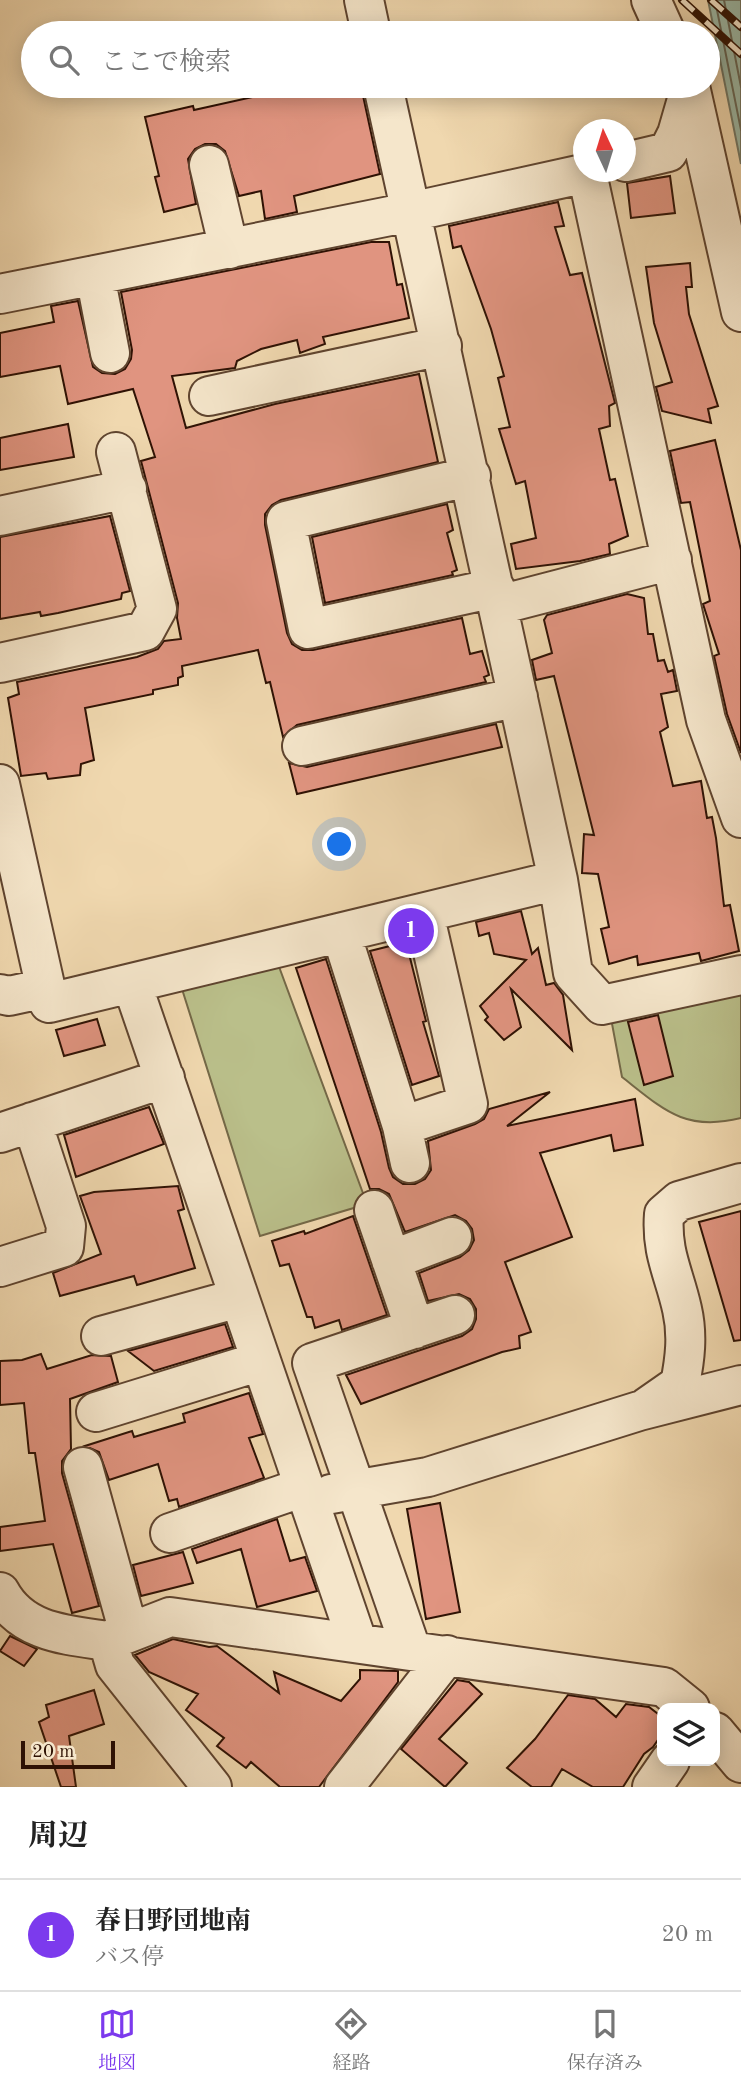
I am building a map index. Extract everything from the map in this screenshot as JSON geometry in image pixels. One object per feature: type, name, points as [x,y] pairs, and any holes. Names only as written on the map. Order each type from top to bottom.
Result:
[{"type":"street","points":[[364,0],[368,21]]},
{"type":"street","points":[[386,98],[558,880],[573,973],[602,1005],[741,975]]},
{"type":"street","points":[[636,159],[668,152],[677,134],[687,98]]},
{"type":"street","points":[[693,98],[741,312]]},
{"type":"street","points":[[209,165],[229,248]]},
{"type":"street","points":[[0,294],[410,212],[573,176]]},
{"type":"street","points":[[592,182],[706,720],[741,818]]},
{"type":"street","points":[[94,275],[110,352]]},
{"type":"street","points":[[209,396],[442,345]]},
{"type":"street","points":[[0,663],[145,631],[157,609],[116,452]]},
{"type":"street","points":[[471,476],[286,521],[308,629],[497,596],[672,560]]},
{"type":"street","points":[[0,516],[127,489]]},
{"type":"street","points":[[302,746],[341,721],[518,697]]},
{"type":"street","points":[[0,784],[49,1003],[558,880]]},
{"type":"street","points":[[402,1126],[468,1104],[424,913]]},
{"type":"street","points":[[341,933],[402,1126],[410,1163]]},
{"type":"street","points":[[132,984],[358,1641]]},
{"type":"street","points":[[0,994],[9,996],[46,988]]},
{"type":"street","points":[[0,1266],[64,1247],[66,1226],[16,1128],[164,1078]]},
{"type":"street","points":[[639,1411],[680,1384],[687,1355],[682,1310],[666,1262],[662,1238],[664,1214],[679,1201],[741,1184]]},
{"type":"street","points":[[373,1210],[415,1329]]},
{"type":"street","points":[[391,1260],[452,1237]]},
{"type":"street","points":[[100,1336],[239,1297]]},
{"type":"street","points":[[429,1652],[356,1488],[312,1363],[455,1315]]},
{"type":"street","points":[[96,1412],[135,1385],[261,1361]]},
{"type":"street","points":[[170,1532],[307,1494],[428,1477],[639,1411],[741,1385]]},
{"type":"street","points":[[82,1467],[119,1637],[115,1665],[212,1787]]},
{"type":"street","points":[[0,1592],[26,1623],[54,1633],[119,1637],[170,1617],[358,1641],[664,1687],[684,1703]]},
{"type":"street","points":[[344,1787],[429,1652]]},
{"type":"street","points":[[652,1787],[667,1766]]},
{"type":"green space","points":[[278,964],[367,1204],[260,1236],[182,989]]},
{"type":"green space","points":[[741,987],[741,1118],[722,1122],[690,1120],[663,1108],[622,1077],[610,1013]]},
{"type":"water","points":[[708,0],[741,0],[741,164],[720,60],[720,21],[712,21]]},
{"type":"building","points":[[248,98],[364,98],[380,174],[294,196],[297,212],[265,219],[261,191],[239,196],[225,151],[216,144],[205,144],[195,149],[188,159],[196,204],[164,212],[155,177],[159,176],[145,117],[193,106],[194,110]]},
{"type":"building","points":[[670,176],[675,213],[631,218],[627,183]]},
{"type":"building","points":[[558,202],[564,226],[555,227],[570,275],[582,273],[615,403],[609,406],[610,426],[599,429],[610,480],[615,479],[628,536],[609,544],[610,554],[580,561],[516,569],[511,544],[536,538],[525,481],[516,484],[499,429],[510,427],[498,378],[504,376],[491,329],[461,246],[453,248],[449,226]]},
{"type":"building","points":[[371,242],[389,242],[397,285],[402,284],[409,318],[323,337],[325,344],[300,353],[297,340],[261,349],[237,361],[235,368],[172,376],[186,428],[275,404],[419,374],[438,462],[281,500],[272,505],[265,514],[287,633],[292,644],[302,650],[313,650],[462,618],[470,654],[482,651],[489,675],[484,677],[486,682],[297,725],[283,737],[270,682],[266,683],[258,650],[182,666],[183,676],[178,678],[178,685],[153,690],[153,694],[85,708],[94,760],[81,764],[80,775],[48,779],[46,773],[21,776],[8,698],[19,694],[17,682],[137,657],[158,649],[164,641],[181,639],[177,618],[178,603],[141,461],[155,457],[133,389],[68,404],[60,366],[0,377],[0,333],[54,322],[51,306],[78,301],[93,367],[102,373],[115,374],[125,369],[131,359],[132,350],[121,292]]},
{"type":"building","points":[[690,263],[692,287],[686,287],[689,314],[718,406],[708,409],[711,423],[662,411],[656,387],[672,382],[654,323],[646,267]]},
{"type":"building","points":[[68,424],[74,457],[0,470],[0,438]]},
{"type":"building","points":[[715,440],[741,550],[741,753],[727,714],[714,656],[719,654],[703,604],[710,601],[690,502],[681,503],[670,451]]},
{"type":"building","points":[[447,504],[453,530],[447,533],[457,570],[452,572],[453,575],[325,603],[312,537]]},
{"type":"building","points":[[110,516],[130,591],[122,593],[121,599],[58,613],[41,616],[40,612],[0,619],[0,537]]},
{"type":"building","points":[[627,594],[644,598],[648,634],[653,634],[658,661],[664,660],[668,672],[673,670],[677,691],[661,694],[668,727],[660,732],[673,786],[701,781],[707,818],[712,817],[716,838],[724,906],[730,905],[739,951],[701,961],[699,953],[638,965],[637,956],[609,964],[601,929],[609,927],[598,874],[582,873],[584,834],[594,835],[554,676],[536,680],[532,660],[552,653],[544,620],[547,615]]},
{"type":"building","points":[[496,724],[502,747],[297,794],[289,763],[307,767]]},
{"type":"building","points":[[521,911],[532,954],[538,948],[546,985],[554,983],[563,995],[572,1050],[511,989],[521,1027],[504,1040],[485,1020],[488,1017],[480,1006],[526,960],[494,954],[489,933],[479,936],[476,922]]},
{"type":"building","points":[[406,942],[426,1021],[423,1022],[439,1076],[412,1085],[370,951]]},
{"type":"building","points":[[326,959],[381,1132],[389,1168],[393,1177],[403,1184],[415,1184],[425,1179],[431,1170],[428,1141],[475,1124],[484,1119],[489,1109],[550,1092],[507,1126],[635,1099],[643,1145],[614,1151],[611,1135],[540,1153],[572,1237],[505,1262],[531,1332],[519,1336],[520,1348],[502,1352],[361,1404],[346,1375],[462,1336],[472,1329],[476,1309],[470,1299],[459,1294],[428,1301],[419,1273],[460,1257],[469,1250],[474,1240],[472,1229],[466,1221],[455,1215],[405,1232],[389,1194],[379,1189],[370,1189],[296,968]]},
{"type":"building","points":[[658,1015],[673,1076],[644,1085],[628,1022]]},
{"type":"building","points":[[97,1019],[105,1045],[64,1056],[56,1030]]},
{"type":"building","points":[[149,1107],[164,1144],[76,1177],[64,1135]]},
{"type":"building","points":[[178,1186],[184,1209],[178,1211],[195,1268],[137,1285],[134,1276],[60,1296],[53,1273],[101,1254],[80,1196],[94,1192]]},
{"type":"building","points":[[741,1211],[741,1340],[734,1341],[699,1222]]},
{"type":"building","points":[[353,1216],[387,1315],[342,1330],[339,1320],[315,1328],[312,1317],[307,1317],[289,1264],[280,1266],[272,1241],[304,1231],[305,1234]]},
{"type":"building","points":[[225,1324],[233,1347],[154,1371],[128,1351]]},
{"type":"building","points":[[41,1354],[47,1369],[92,1355],[111,1356],[118,1382],[70,1399],[71,1449],[62,1461],[62,1473],[99,1606],[72,1613],[53,1544],[0,1551],[0,1527],[45,1521],[35,1453],[29,1453],[24,1403],[0,1405],[0,1361],[22,1360]]},
{"type":"building","points":[[249,1393],[263,1434],[249,1438],[264,1478],[179,1507],[177,1499],[169,1501],[158,1464],[109,1480],[99,1452],[85,1446],[132,1431],[134,1437],[185,1422],[183,1414]]},
{"type":"building","points":[[440,1503],[460,1612],[426,1619],[407,1509]]},
{"type":"building","points":[[277,1519],[290,1561],[305,1557],[317,1591],[257,1607],[241,1549],[197,1563],[192,1549]]},
{"type":"building","points":[[183,1552],[193,1583],[141,1596],[133,1565]]},
{"type":"building","points":[[10,1636],[37,1649],[24,1666],[0,1651]]},
{"type":"building","points":[[173,1639],[209,1647],[217,1646],[279,1693],[274,1672],[341,1701],[360,1679],[360,1670],[398,1671],[398,1682],[319,1787],[280,1787],[251,1762],[246,1768],[217,1746],[224,1738],[186,1710],[198,1694],[149,1672],[135,1655]]},
{"type":"building","points":[[457,1680],[469,1682],[482,1694],[439,1739],[467,1763],[445,1787],[401,1749]]},
{"type":"building","points":[[94,1690],[104,1724],[69,1736],[76,1787],[61,1787],[39,1722],[49,1717],[46,1705]]},
{"type":"building","points":[[568,1695],[595,1699],[616,1717],[626,1704],[649,1707],[657,1713],[657,1741],[644,1754],[623,1787],[593,1787],[562,1769],[551,1787],[532,1787],[507,1768],[535,1739]]},
{"type":"railway","points":[[682,0],[705,21]]},
{"type":"railway","points":[[711,0],[741,27]]},
{"type":"railway","points":[[720,35],[741,54]]},
{"type":"place","name":"春日野団地南","points":[[411,931]]}]
